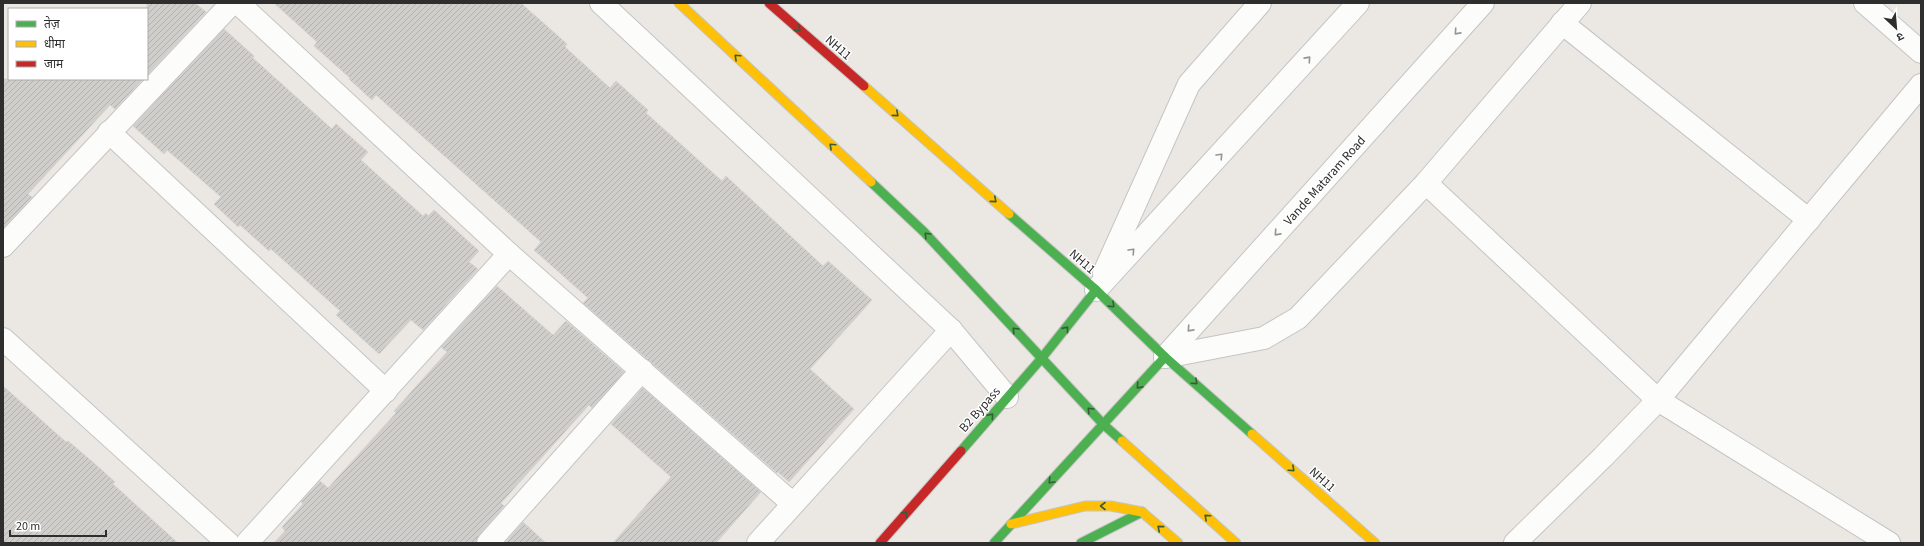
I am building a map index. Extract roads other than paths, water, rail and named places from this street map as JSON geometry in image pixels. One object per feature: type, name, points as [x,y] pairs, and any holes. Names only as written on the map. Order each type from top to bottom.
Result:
[{"type":"main road","points":[[679,3],[924,232],[1104,425],[1236,543]]},
{"type":"main road","name":"NH11","points":[[769,3],[1096,290],[1165,356],[1375,543]]},
{"type":"main road","name":"B2 Bypass","points":[[880,543],[1041,359],[1096,290]]},
{"type":"main road","points":[[994,543],[1104,425],[1165,356]]},
{"type":"main road","points":[[1011,524],[1085,506],[1111,506],[1142,512],[1178,543]]},
{"type":"main road","points":[[1081,543],[1142,512]]},
{"type":"street","points":[[3,246],[232,3]]},
{"type":"street","points":[[238,3],[509,254],[793,504]]},
{"type":"street","points":[[601,3],[951,330],[1007,397]]},
{"type":"street","points":[[1096,290],[1189,84],[1260,3]]},
{"type":"street","points":[[1096,290],[1241,133],[1358,3]]},
{"type":"street","name":"Vande Mataram Road","points":[[1165,356],[1483,3]]},
{"type":"street","points":[[1165,356],[1264,338],[1298,318],[1426,183],[1580,3]]},
{"type":"street","points":[[1866,3],[1921,52]]},
{"type":"street","points":[[1562,23],[1809,220]]},
{"type":"street","points":[[1515,543],[1603,457],[1658,400],[1921,85]]},
{"type":"street","points":[[109,132],[386,391]]},
{"type":"street","points":[[1426,183],[1658,400],[1889,543]]},
{"type":"street","points":[[247,543],[509,254]]},
{"type":"street","points":[[758,543],[951,330]]},
{"type":"street","points":[[3,340],[228,543]]},
{"type":"street","points":[[488,543],[642,370]]}]
